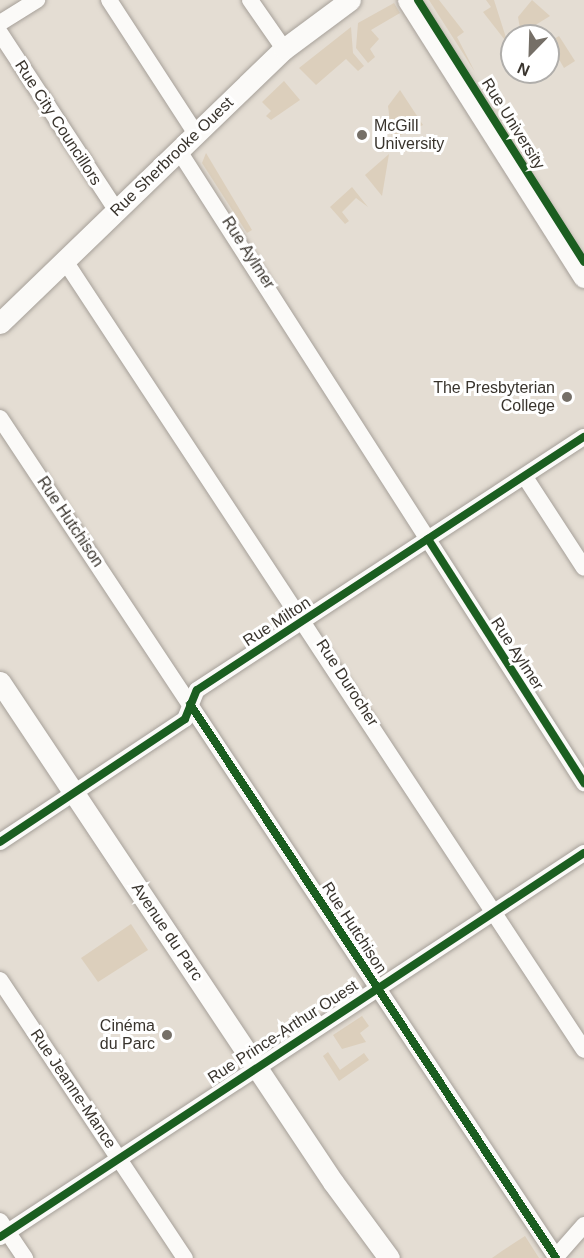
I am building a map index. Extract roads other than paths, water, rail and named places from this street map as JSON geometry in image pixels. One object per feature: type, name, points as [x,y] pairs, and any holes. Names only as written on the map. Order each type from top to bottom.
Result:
[{"type":"main road","name":"Rue Sherbrooke Ouest","points":[[0,323],[284,49],[350,0]]},
{"type":"main road","name":"Rue University","points":[[408,0],[584,277]]},
{"type":"main road","name":"Avenue du Parc","points":[[0,682],[333,1182],[389,1258]]},
{"type":"main road","name":"Avenue du Parc","points":[[333,1182],[372,1258]]},
{"type":"street","points":[[0,23],[38,0]]},
{"type":"street","points":[[109,0],[196,134]]},
{"type":"street","points":[[250,0],[284,49]]},
{"type":"street","name":"Rue City Councillors","points":[[0,33],[117,211]]},
{"type":"street","name":"Rue Aylmer","points":[[179,151],[584,783]]},
{"type":"street","name":"Rue Durocher","points":[[65,261],[306,621],[584,1050]]},
{"type":"street","name":"Rue Hutchison","points":[[0,418],[555,1258]]},
{"type":"street","name":"Rue Milton","points":[[0,842],[185,718],[197,690],[306,621],[584,437]]},
{"type":"street","points":[[525,477],[584,568]]},
{"type":"street","name":"Rue Prince-Arthur Ouest","points":[[3,1230],[119,1158],[376,987],[584,853]]},
{"type":"street","name":"Rue Jeanne-Mance","points":[[0,980],[185,1258]]},
{"type":"street","points":[[555,1258],[584,1225]]},
{"type":"street","points":[[3,1230],[25,1258]]},
{"type":"place","name":"McGill University","points":[[362,135]]},
{"type":"place","name":"The Presbyterian College","points":[[567,397]]},
{"type":"place","name":"Cinéma du Parc","points":[[167,1035]]}]
